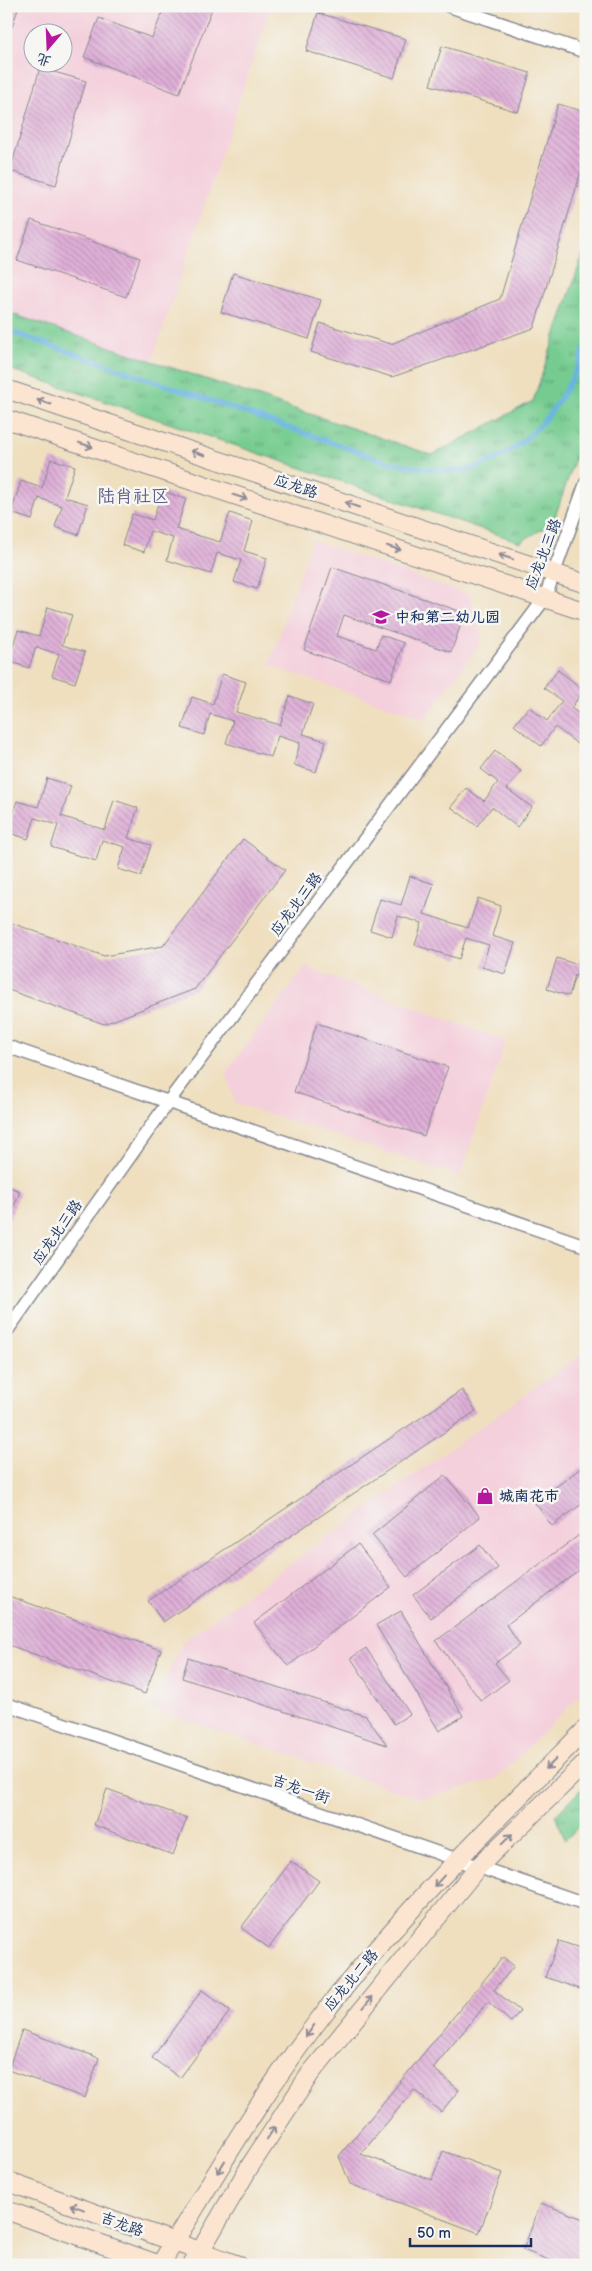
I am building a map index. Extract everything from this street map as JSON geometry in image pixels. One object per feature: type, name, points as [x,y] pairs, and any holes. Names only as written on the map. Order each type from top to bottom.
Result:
[{"type":"main road","name":"应龙路","points":[[6,389],[586,584]]},
{"type":"main road","name":"应龙路","points":[[6,419],[586,612]]},
{"type":"main road","name":"应龙北二路","points":[[160,2265],[262,2100],[318,2021],[379,1947],[458,1860],[586,1730]]},
{"type":"main road","name":"应龙北二路","points":[[195,2258],[250,2166],[310,2074],[478,1867],[586,1762]]},
{"type":"main road","name":"吉龙路","points":[[6,2181],[174,2242],[195,2258],[238,2265]]},
{"type":"main road","name":"吉龙路","points":[[6,2210],[160,2265]]},
{"type":"street","points":[[449,6],[586,52]]},
{"type":"street","name":"应龙北三路","points":[[6,1332],[169,1101],[545,598],[586,483]]},
{"type":"street","points":[[6,1046],[586,1246]]},
{"type":"street","name":"吉龙一街","points":[[6,1704],[586,1904]]},
{"type":"shaded area","points":[[6,6],[271,6],[152,361],[6,312]]},
{"type":"shaded area","name":"中和第二幼儿园","points":[[312,540],[470,595],[483,639],[425,719],[269,665]]},
{"type":"shaded area","points":[[305,967],[506,1041],[460,1176],[235,1103],[226,1072]]},
{"type":"shaded area","name":"城南花市","points":[[586,1351],[586,1689],[496,1779],[422,1799],[152,1709],[183,1641]]},
{"type":"green space","points":[[586,245],[586,426],[553,523],[520,542],[6,368],[6,312],[432,455],[533,401]]},
{"type":"green space","points":[[586,1784],[586,1820],[565,1840],[556,1815]]},
{"type":"building","points":[[6,6],[19,6],[12,27],[6,25]]},
{"type":"building","points":[[165,6],[213,6],[179,94],[84,57],[99,18],[152,38]]},
{"type":"building","points":[[318,13],[406,39],[394,78],[306,51]]},
{"type":"building","points":[[442,46],[530,73],[518,112],[430,85]]},
{"type":"building","points":[[39,72],[54,72],[86,81],[56,185],[10,171]]},
{"type":"building","points":[[558,104],[586,112],[586,155],[534,328],[392,377],[311,352],[320,323],[391,344],[500,299]]},
{"type":"building","points":[[31,220],[140,258],[126,297],[17,260]]},
{"type":"building","points":[[233,273],[321,300],[309,339],[221,312]]},
{"type":"building","points":[[51,459],[75,466],[65,497],[88,504],[78,535],[55,527],[62,506],[39,498],[32,520],[11,513],[21,481],[42,488]]},
{"type":"building","points":[[162,491],[186,499],[176,529],[220,542],[230,513],[253,521],[244,551],[267,558],[257,589],[234,582],[241,560],[217,553],[211,574],[167,560],[173,538],[150,531],[144,552],[122,545],[132,514],[153,520]]},
{"type":"building","points":[[332,567],[465,613],[451,652],[344,615],[337,636],[376,649],[381,635],[404,643],[391,680],[304,650]]},
{"type":"building","points":[[48,607],[72,615],[62,645],[85,652],[75,683],[52,676],[59,654],[36,647],[29,668],[8,661],[18,630],[39,636]]},
{"type":"building","points":[[558,670],[584,690],[571,708],[586,719],[586,739],[580,746],[555,727],[541,746],[514,725],[529,707],[547,721],[562,701],[544,688]]},
{"type":"building","points":[[222,674],[246,682],[236,712],[280,725],[290,696],[313,704],[303,734],[326,741],[316,772],[294,765],[300,743],[278,736],[271,757],[226,743],[233,721],[210,714],[204,735],[182,728],[192,697],[213,704]]},
{"type":"building","points":[[495,751],[521,771],[507,789],[532,807],[517,827],[492,807],[477,826],[451,807],[466,788],[484,801],[498,782],[481,769]]},
{"type":"building","points":[[47,778],[71,786],[61,816],[105,830],[114,800],[138,808],[128,838],[151,845],[141,876],[118,869],[125,847],[102,840],[96,861],[51,847],[58,825],[35,818],[28,839],[7,832],[17,801],[38,807]]},
{"type":"building","points":[[243,839],[285,870],[195,989],[104,1024],[6,989],[6,921],[104,956],[163,946]]},
{"type":"building","points":[[410,876],[434,884],[424,914],[468,928],[478,898],[501,906],[492,936],[515,943],[505,974],[482,967],[489,945],[466,938],[459,959],[415,945],[422,923],[398,916],[392,937],[370,930],[380,899],[401,905]]},
{"type":"building","points":[[585,942],[586,978],[575,975],[569,996],[547,989],[557,958],[578,965]]},
{"type":"building","points":[[317,1023],[448,1067],[424,1136],[294,1092]]},
{"type":"building","points":[[6,1186],[20,1191],[8,1223],[6,1222]]},
{"type":"building","points":[[462,1390],[476,1411],[163,1622],[148,1601]]},
{"type":"building","points":[[586,1464],[586,1501],[552,1526],[535,1503]]},
{"type":"building","points":[[445,1475],[480,1517],[407,1577],[372,1535]]},
{"type":"building","points":[[586,1530],[586,1565],[506,1625],[520,1645],[495,1663],[509,1680],[481,1701],[436,1641]]},
{"type":"building","points":[[358,1544],[391,1587],[288,1666],[254,1623]]},
{"type":"building","points":[[480,1545],[498,1568],[431,1618],[413,1595]]},
{"type":"building","points":[[6,1595],[161,1650],[145,1694],[6,1644]]},
{"type":"building","points":[[401,1611],[463,1716],[439,1731],[376,1625]]},
{"type":"building","points":[[366,1648],[410,1714],[394,1724],[351,1658]]},
{"type":"building","points":[[188,1658],[366,1716],[387,1745],[182,1678]]},
{"type":"building","points":[[107,1789],[187,1818],[173,1855],[94,1825]]},
{"type":"building","points":[[291,1861],[319,1881],[269,1948],[241,1928]]},
{"type":"building","points":[[559,1941],[586,1950],[586,1991],[545,1977]]},
{"type":"building","points":[[503,1957],[514,1966],[494,1990],[520,2011],[511,2022],[488,2002],[433,2068],[459,2090],[441,2112],[414,2090],[361,2154],[432,2180],[443,2151],[502,2173],[479,2233],[350,2184],[339,2156]]},
{"type":"building","points":[[202,1990],[230,2011],[180,2078],[152,2058]]},
{"type":"building","points":[[22,2030],[99,2058],[85,2098],[8,2070]]},
{"type":"building","points":[[541,2203],[586,2220],[586,2265],[562,2265],[523,2250]]},
{"type":"waterway","points":[[6,330],[388,462],[450,471],[473,468],[489,462],[522,442],[536,429],[561,398],[571,381],[586,345]]},
{"type":"place","name":"中和第二幼儿园","points":[[381,617]]},
{"type":"place","name":"城南花市","points":[[485,1496]]},
{"type":"district","name":"陆肖社区","points":[[133,496]]}]
